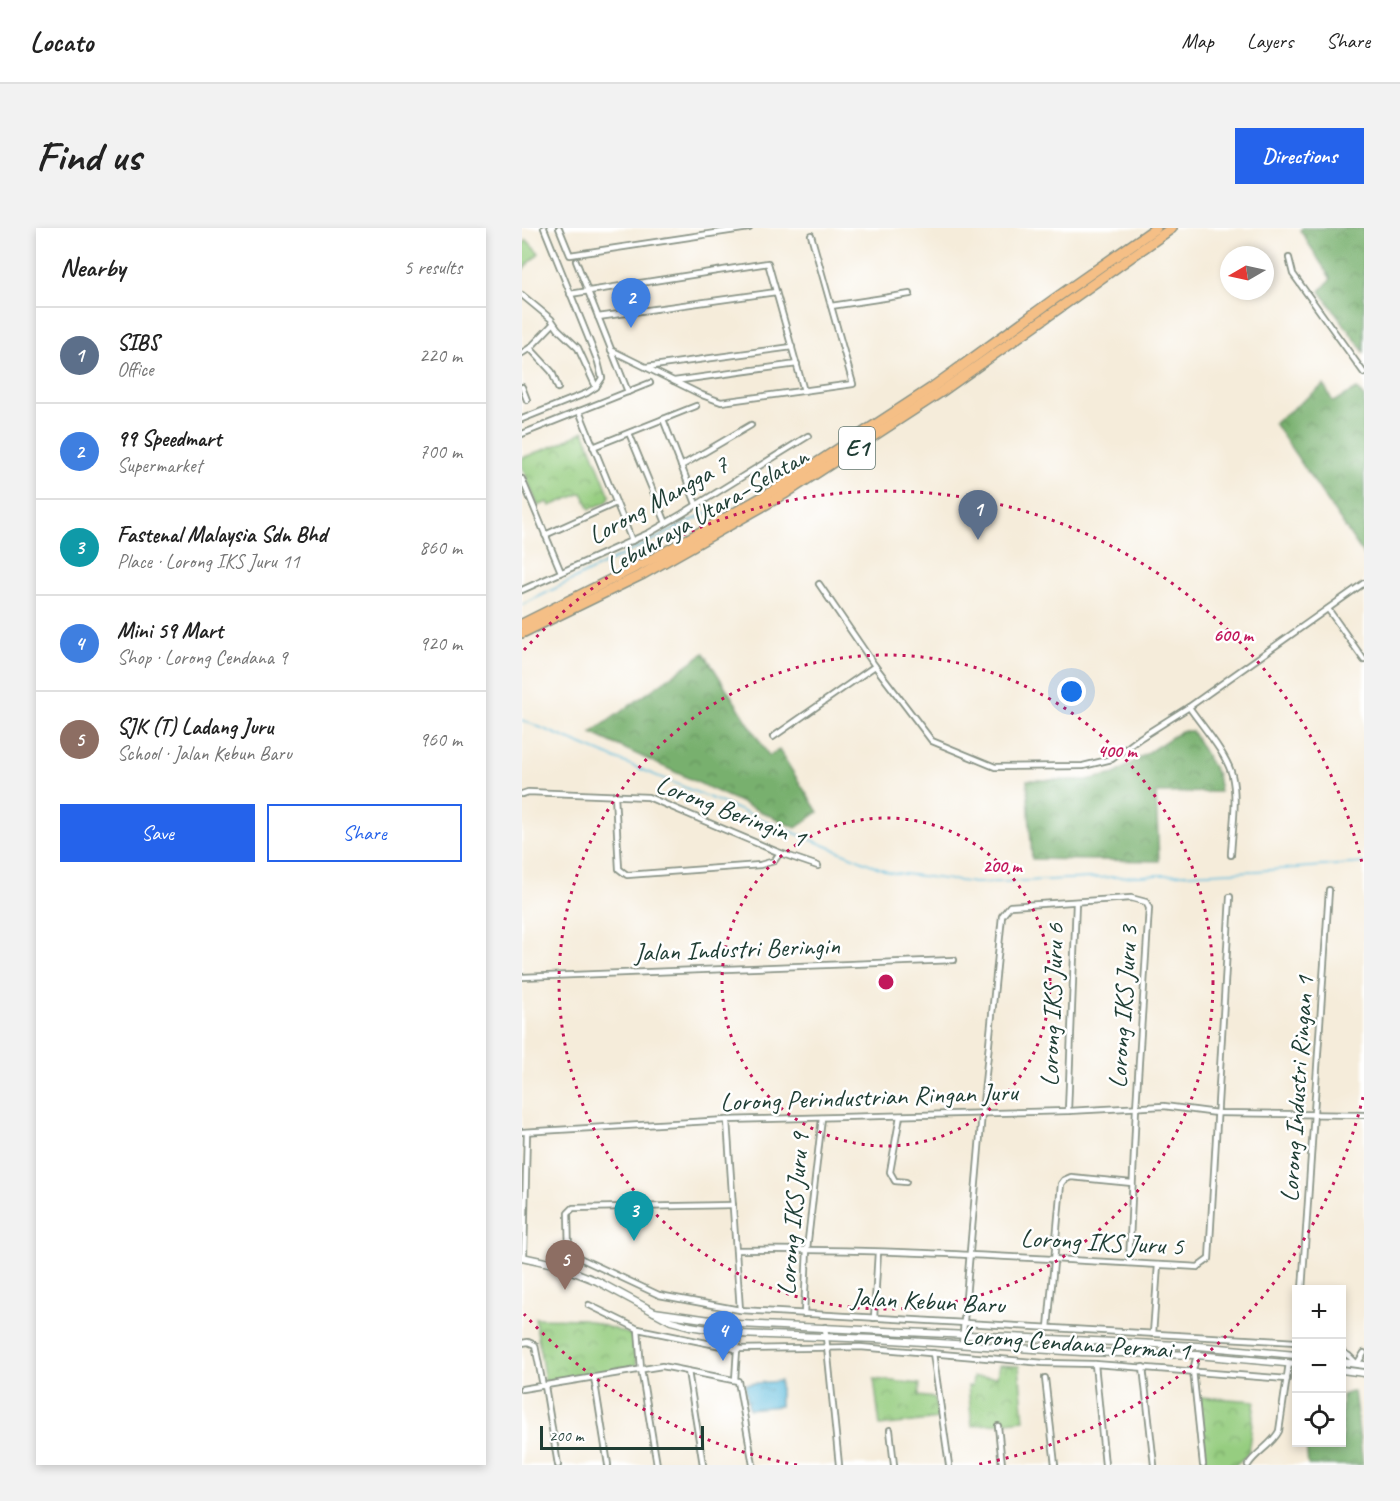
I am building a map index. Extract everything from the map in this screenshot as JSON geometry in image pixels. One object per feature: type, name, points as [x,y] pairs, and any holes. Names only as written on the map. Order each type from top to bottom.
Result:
[{"type":"highway","name":"Lebuhraya Utara–Selatan","points":[[522,624],[677,546],[780,487],[930,389],[1156,228]]},
{"type":"highway","name":"Lebuhraya Utara–Selatan","points":[[522,633],[694,547],[813,476],[941,392],[1172,228]]},
{"type":"street","points":[[522,419],[587,393],[601,381],[602,373],[544,228]]},
{"type":"street","points":[[559,228],[570,255],[749,228]]},
{"type":"street","points":[[611,350],[702,395],[726,403],[853,384],[811,235]]},
{"type":"street","points":[[1289,258],[1293,274],[1364,373]]},
{"type":"street","points":[[576,261],[628,392]]},
{"type":"street","points":[[570,294],[768,263],[804,391]]},
{"type":"street","points":[[598,317],[776,292]]},
{"type":"street","points":[[831,306],[910,294]]},
{"type":"street","points":[[522,295],[551,319],[553,324],[578,348],[596,387]]},
{"type":"street","points":[[522,353],[530,348],[553,324]]},
{"type":"street","points":[[645,367],[792,347]]},
{"type":"street","points":[[530,348],[552,372],[558,388]]},
{"type":"street","points":[[617,364],[628,358]]},
{"type":"street","points":[[674,381],[796,364]]},
{"type":"street","points":[[522,434],[650,383]]},
{"type":"street","points":[[522,387],[527,400]]},
{"type":"street","points":[[593,447],[696,406]]},
{"type":"street","points":[[579,411],[632,541]]},
{"type":"street","points":[[663,419],[696,504]]},
{"type":"street","points":[[681,466],[751,425]]},
{"type":"street","points":[[629,433],[666,523]]},
{"type":"street","name":"Lorong Mangga 7","points":[[522,590],[632,541],[666,523],[808,436]]},
{"type":"street","points":[[522,481],[561,572]]},
{"type":"street","points":[[545,535],[616,503]]},
{"type":"street","points":[[819,584],[874,666],[932,741],[996,767],[1083,766],[1112,759],[1364,583]]},
{"type":"street","points":[[1328,609],[1364,660]]},
{"type":"street","points":[[773,737],[874,666]]},
{"type":"street","points":[[1189,707],[1232,773],[1234,792],[1231,855]]},
{"type":"street","name":"Lorong Beringin 1","points":[[522,794],[528,792],[648,797],[780,853],[818,866]]},
{"type":"street","points":[[615,795],[619,869],[627,875],[760,865],[774,861],[780,853]]},
{"type":"street","name":"Lorong Industri Ringan 1","points":[[1302,1285],[1329,890]]},
{"type":"street","name":"Lorong IKS Juru 5","points":[[736,1250],[807,1249],[970,1254],[1198,1267],[1209,1259],[1230,897]]},
{"type":"street","name":"Lorong IKS Juru 3","points":[[1076,902],[1131,898],[1146,902],[1149,908],[1129,1263]]},
{"type":"street","points":[[962,1344],[1002,916],[1006,909],[1013,905],[1076,902]]},
{"type":"street","name":"Lorong IKS Juru 6","points":[[1068,1111],[1076,902]]},
{"type":"street","name":"Jalan Industri Beringin","points":[[522,977],[954,960]]},
{"type":"street","name":"Lorong Perindustrian Ringan Juru","points":[[525,1132],[727,1120],[1068,1111],[1164,1106],[1217,1113],[1364,1115]]},
{"type":"street","points":[[900,1116],[890,1172],[895,1180],[906,1182]]},
{"type":"street","name":"Lorong IKS Juru 9","points":[[804,1314],[807,1249],[822,1118]]},
{"type":"street","points":[[727,1120],[740,1310]]},
{"type":"street","points":[[523,1257],[525,1132]]},
{"type":"street","points":[[1048,1328],[1061,1184],[1071,1177],[1132,1183]]},
{"type":"street","points":[[566,1268],[569,1253],[568,1212],[573,1208],[733,1205]]},
{"type":"street","points":[[874,1318],[878,1252]]},
{"type":"street","name":"Jalan Kebun Baru","points":[[569,1253],[659,1295],[740,1310],[1292,1342]]},
{"type":"street","name":"Jalan Kebun Baru","points":[[523,1257],[566,1268],[616,1290],[662,1317],[690,1326],[738,1334],[826,1336],[1082,1352],[1197,1355],[1292,1363]]},
{"type":"street","points":[[1153,1334],[1158,1264]]},
{"type":"street","name":"Lorong Cendana Permai 1","points":[[589,1305],[638,1329],[736,1349],[826,1346],[1044,1363],[1192,1370],[1287,1379]]},
{"type":"street","name":"Jalan Kebun Baru","points":[[653,1311],[739,1324],[1198,1346],[1292,1354]]},
{"type":"street","points":[[825,1327],[839,1465]]},
{"type":"street","points":[[638,1329],[641,1369],[657,1465]]},
{"type":"street","points":[[738,1334],[736,1380],[753,1465]]},
{"type":"street","points":[[1254,1351],[1255,1339]]},
{"type":"street","points":[[522,1344],[528,1342],[535,1345],[558,1465]]},
{"type":"street","points":[[978,1357],[979,1345]]},
{"type":"street","points":[[933,1353],[949,1465]]},
{"type":"street","points":[[1346,1355],[1360,1365],[1363,1353]]},
{"type":"street","points":[[1197,1355],[1192,1370],[1203,1465]]},
{"type":"street","points":[[1095,1364],[1106,1465]]},
{"type":"street","points":[[522,1389],[662,1366],[736,1380]]},
{"type":"street","points":[[1248,1465],[1279,1431],[1287,1379],[1292,1366]]},
{"type":"street","points":[[1143,1367],[1154,1465]]},
{"type":"street","points":[[1346,1370],[1364,1372]]},
{"type":"street","points":[[688,1371],[703,1465]]},
{"type":"street","points":[[594,1377],[608,1465]]},
{"type":"street","points":[[1045,1378],[1055,1465]]},
{"type":"street","points":[[998,1426],[1002,1465]]},
{"type":"street","points":[[890,1430],[894,1465]]},
{"type":"green space","points":[[1303,228],[1364,228],[1364,352],[1320,291],[1331,279],[1300,230]]},
{"type":"green space","points":[[527,240],[539,253],[522,270],[522,245]]},
{"type":"green space","points":[[1324,385],[1333,402],[1357,389],[1364,398],[1364,555],[1274,423]]},
{"type":"green space","points":[[584,431],[610,496],[607,502],[590,509],[582,493],[550,506],[548,502],[538,506],[522,467],[522,458],[559,444]]},
{"type":"green space","points":[[704,653],[769,756],[779,750],[818,812],[796,828],[591,733]]},
{"type":"green space","points":[[1181,731],[1192,731],[1217,774],[1220,792],[1156,793],[1159,861],[1032,859],[1027,780],[1087,780],[1115,774]]},
{"type":"green space","points":[[535,1318],[584,1319],[632,1335],[637,1365],[545,1382]]},
{"type":"green space","points":[[999,1365],[1019,1366],[1024,1420],[972,1426],[968,1386],[972,1386],[973,1377],[997,1377]]},
{"type":"green space","points":[[874,1379],[920,1384],[919,1396],[935,1398],[938,1419],[880,1426]]},
{"type":"green space","points":[[1354,1391],[1363,1465],[1308,1465],[1306,1447],[1346,1447],[1346,1394]]},
{"type":"green space","points":[[1200,1397],[1255,1401],[1248,1454],[1235,1465],[1206,1465]]},
{"type":"water","points":[[780,1381],[780,1406],[749,1409],[745,1384]]},
{"type":"waterway","points":[[522,605],[719,507]]},
{"type":"waterway","points":[[522,720],[889,872],[975,883],[1255,871],[1364,863]]},
{"type":"place","name":"99 Speedmart","points":[[631,328]]},
{"type":"place","name":"SIBS","points":[[978,540]]},
{"type":"place","name":"Fastenal Malaysia Sdn Bhd","points":[[634,1241]]},
{"type":"place","name":"SJK (T) Ladang Juru","points":[[565,1290]]},
{"type":"place","name":"Mini 59 Mart","points":[[723,1361]]}]
